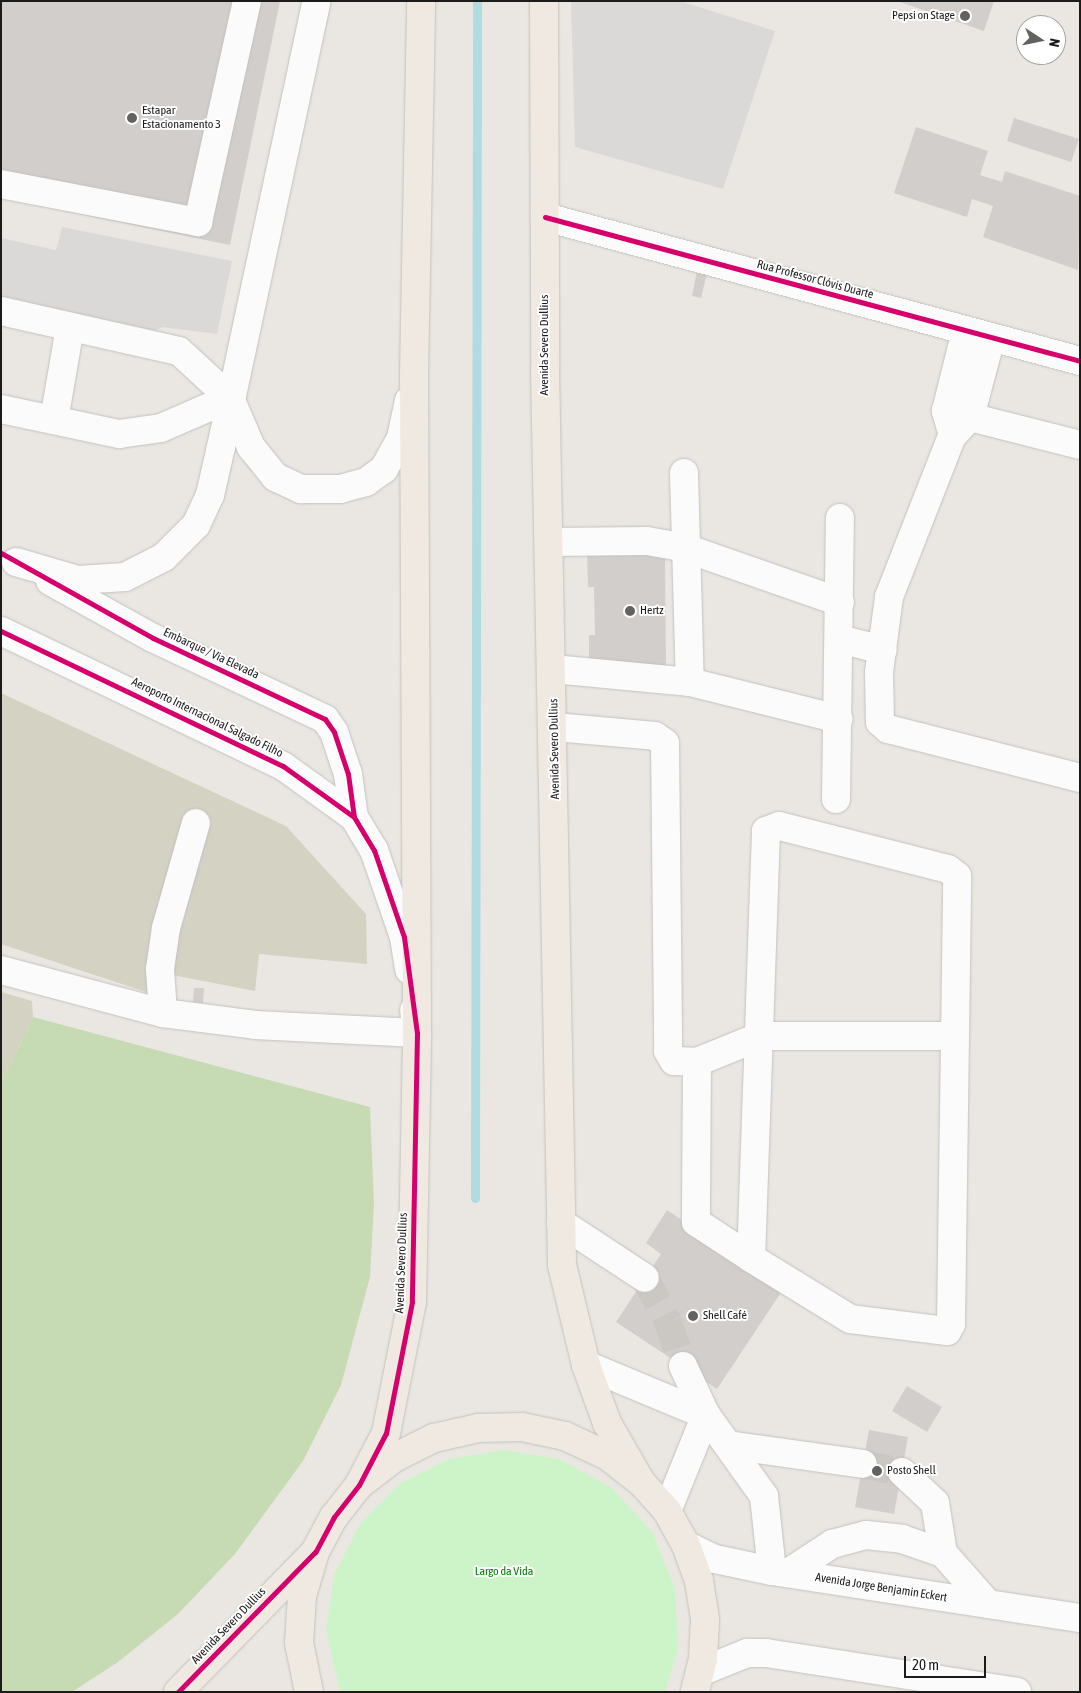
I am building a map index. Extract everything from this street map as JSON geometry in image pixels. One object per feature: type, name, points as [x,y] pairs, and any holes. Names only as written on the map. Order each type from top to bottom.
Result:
[{"type":"main road","name":"Avenida Severo Dullius","points":[[359,1485],[386,1433],[412,1302],[417,1033],[414,375],[421,1]]},
{"type":"main road","name":"Avenida Severo Dullius","points":[[544,1],[545,217],[555,727],[562,1265],[586,1365],[607,1423],[641,1482]]},
{"type":"main road","points":[[308,1692],[299,1643],[302,1596],[315,1552],[334,1516],[359,1485],[394,1458],[434,1438],[478,1428],[522,1427],[565,1436],[598,1451],[641,1482],[667,1511],[686,1544],[699,1581],[705,1620],[697,1682]]},
{"type":"main road","name":"Avenida Severo Dullius","points":[[178,1692],[315,1552]]},
{"type":"street","points":[[1,184],[198,222],[247,1]]},
{"type":"street","points":[[9,557],[78,580],[125,577],[164,557],[196,525],[210,494],[317,1]]},
{"type":"street","name":"Rua Professor Clóvis Duarte","points":[[545,217],[1080,361]]},
{"type":"street","points":[[1,311],[179,351],[230,398],[251,446],[276,476],[301,489],[340,489],[366,482],[384,469],[401,438],[414,375]]},
{"type":"street","points":[[54,420],[70,327]]},
{"type":"street","points":[[979,335],[956,421],[889,597],[879,672],[879,717],[883,726],[1080,778]]},
{"type":"street","points":[[1,409],[119,434],[161,428],[230,398]]},
{"type":"street","points":[[956,421],[1080,446]]},
{"type":"street","points":[[684,473],[690,682]]},
{"type":"street","points":[[836,799],[840,518]]},
{"type":"street","points":[[550,542],[647,541],[685,548],[840,602]]},
{"type":"street","name":"Embarque / Via Elevada","points":[[9,557],[153,638],[325,719],[334,732],[348,774],[354,817]]},
{"type":"street","name":"Aeroporto Internacional Salgado Filho","points":[[1,630],[283,766],[354,817],[374,850],[404,937],[417,1033]]},
{"type":"street","points":[[839,639],[882,650]]},
{"type":"street","points":[[553,669],[690,682],[838,719]]},
{"type":"street","points":[[555,727],[655,736],[665,743],[668,1051],[674,1061],[697,1062],[761,1036],[954,1036]]},
{"type":"street","points":[[163,1013],[160,969],[166,928],[196,823]]},
{"type":"street","points":[[697,1062],[694,1218],[751,1258],[850,1319],[947,1331],[951,1324],[954,1036],[958,881],[954,871],[779,826],[772,826],[764,838],[761,1036],[751,1258]]},
{"type":"street","points":[[1,970],[163,1013],[255,1024],[417,1033]]},
{"type":"street","points":[[561,1223],[645,1278]]},
{"type":"street","points":[[586,1365],[706,1415]]},
{"type":"street","points":[[683,1366],[706,1415],[764,1496],[780,1572],[832,1544],[866,1535],[902,1539],[943,1554],[988,1604]]},
{"type":"street","points":[[667,1511],[706,1415]]},
{"type":"street","points":[[728,1445],[863,1464]]},
{"type":"street","points":[[902,1472],[935,1503],[943,1554]]},
{"type":"street","name":"Avenida Jorge Benjamin Eckert","points":[[686,1544],[715,1559],[780,1572],[1080,1618]]},
{"type":"street","points":[[697,1682],[747,1653],[766,1653],[1018,1692]]},
{"type":"shaded area","points":[[571,1],[680,1],[775,31],[723,189],[575,147]]},
{"type":"shaded area","points":[[62,227],[232,261],[217,334],[162,327],[151,333],[1,302],[1,238],[56,250]]},
{"type":"shaded area","points":[[1,693],[286,826],[366,914],[367,964],[259,954],[255,991],[172,975],[149,993],[1,944]]},
{"type":"shaded area","points":[[1,992],[32,1001],[33,1017],[1,1083]]},
{"type":"green space","points":[[33,1017],[370,1107],[374,1203],[370,1277],[341,1385],[303,1461],[235,1554],[178,1614],[118,1662],[72,1692],[1,1692],[1,1083]]},
{"type":"green space","name":"Largo da Vida","points":[[504,1450],[560,1459],[612,1488],[653,1533],[675,1589],[678,1648],[665,1692],[340,1692],[326,1630],[334,1575],[360,1524],[399,1484],[449,1459]]},
{"type":"building","points":[[1,1],[280,1],[230,245],[1,198]]},
{"type":"building","name":"Pepsi on Stage","points":[[897,1],[994,1],[984,31]]},
{"type":"building","points":[[1014,118],[1079,139],[1071,162],[1007,141]]},
{"type":"building","points":[[916,127],[988,151],[980,175],[1002,182],[1005,171],[1080,196],[1078,270],[983,237],[993,206],[972,199],[967,217],[894,193]]},
{"type":"building","points":[[697,271],[707,273],[701,298],[692,296]]},
{"type":"building","name":"Hertz","points":[[587,553],[665,553],[666,669],[589,670],[589,635],[595,635],[594,587],[588,587]]},
{"type":"building","points":[[194,988],[204,988],[203,1003],[193,1002]]},
{"type":"building","points":[[667,1210],[784,1288],[717,1389],[616,1322],[661,1254],[646,1243]]},
{"type":"building","points":[[907,1386],[942,1407],[927,1432],[892,1411]]},
{"type":"building","points":[[869,1430],[908,1437],[894,1514],[855,1507]]},
{"type":"waterway","points":[[475,1198],[477,1]]},
{"type":"tunnel","points":[[645,1278],[668,1322],[683,1366]]},
{"type":"tunnel","points":[[863,1464],[902,1472]]},
{"type":"cycle path","points":[[545,217],[1080,361]]},
{"type":"cycle path","points":[[1,553],[153,638],[325,719],[334,732],[348,774],[354,817]]},
{"type":"cycle path","points":[[1,631],[283,766],[354,817],[374,850],[404,937],[417,1033],[412,1302],[386,1433],[359,1485],[334,1517],[315,1552],[178,1692]]},
{"type":"place","name":"Pepsi on Stage","points":[[965,16]]},
{"type":"place","name":"Estapar Estacionamento 3","points":[[132,118]]},
{"type":"place","name":"Hertz","points":[[630,611]]},
{"type":"place","name":"Shell Café","points":[[693,1316]]},
{"type":"place","name":"Posto Shell","points":[[877,1471]]}]
